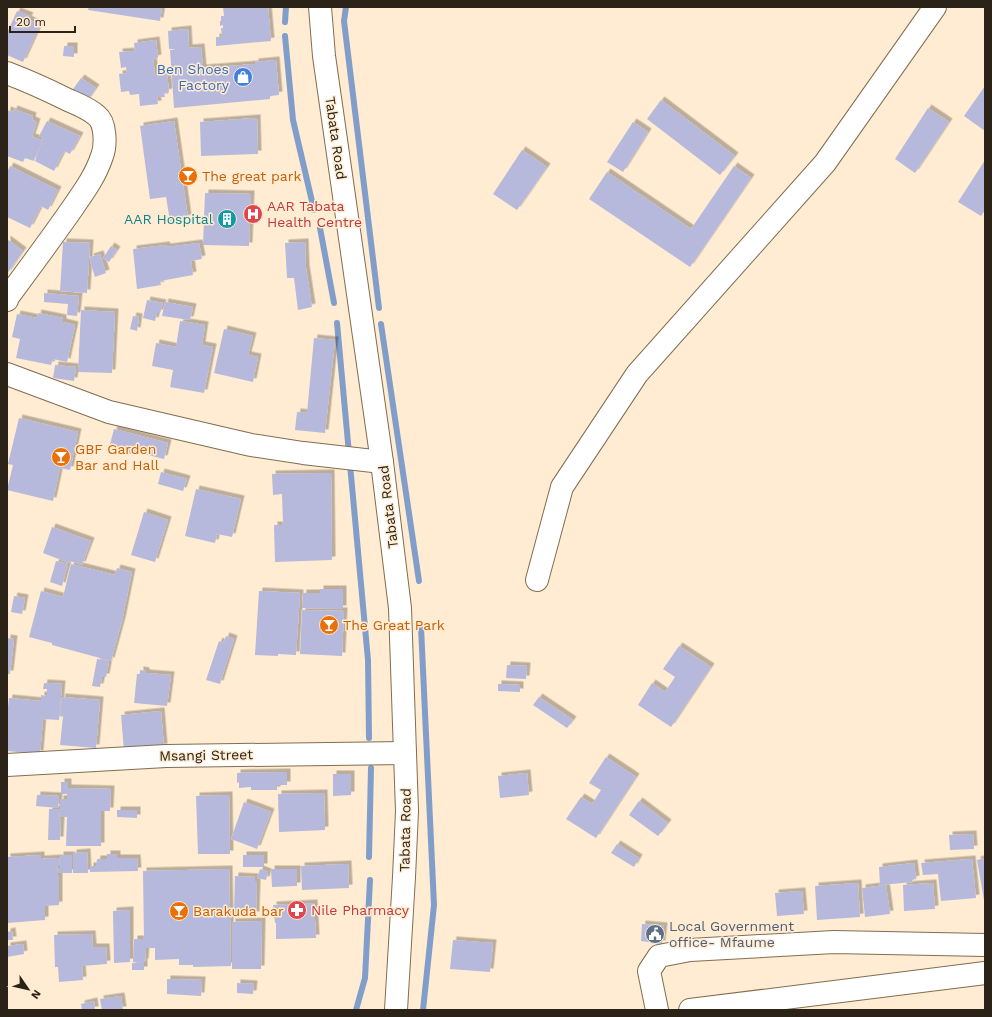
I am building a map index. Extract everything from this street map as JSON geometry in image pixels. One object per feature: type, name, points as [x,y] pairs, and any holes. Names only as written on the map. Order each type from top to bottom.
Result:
[{"type":"street","name":"Tabata Road","points":[[320,7],[324,56],[382,462],[400,608],[407,811],[396,1010]]},
{"type":"street","points":[[537,580],[562,487],[637,374],[825,162],[935,7]]},
{"type":"street","points":[[7,73],[34,84],[98,116],[103,126],[105,142],[102,155],[95,172],[83,192],[7,300]]},
{"type":"street","points":[[7,374],[109,412],[251,445],[302,453],[382,462]]},
{"type":"street","name":"Msangi Street","points":[[7,765],[166,756],[405,753]]},
{"type":"street","points":[[657,1010],[649,971],[659,956],[690,950],[834,942],[985,944]]},
{"type":"street","points":[[690,1010],[985,973]]},
{"type":"building","points":[[89,7],[162,7],[160,21],[88,10]]},
{"type":"building","points":[[223,7],[268,7],[271,41],[216,46],[216,37],[222,37],[221,28],[223,28],[223,25],[220,26],[220,21],[221,16],[224,16]]},
{"type":"building","points":[[17,11],[30,16],[28,19],[40,25],[23,62],[7,55],[7,33]]},
{"type":"building","points":[[188,29],[189,48],[201,47],[203,68],[255,64],[255,62],[276,60],[279,95],[270,96],[270,99],[174,108],[170,50],[179,49],[169,49],[168,31]]},
{"type":"building","points":[[156,40],[158,58],[153,59],[155,75],[167,73],[169,92],[164,93],[165,97],[157,97],[158,104],[140,106],[139,94],[130,95],[129,91],[121,92],[119,74],[127,73],[126,67],[121,68],[119,52],[135,51],[134,43]]},
{"type":"building","points":[[64,46],[74,46],[74,57],[63,56]]},
{"type":"building","points":[[81,78],[96,88],[87,101],[71,92]]},
{"type":"building","points":[[985,86],[985,131],[964,116]]},
{"type":"building","points":[[661,100],[735,156],[720,175],[647,119]]},
{"type":"building","points":[[928,108],[949,122],[915,173],[895,159]]},
{"type":"building","points":[[14,109],[33,116],[32,120],[37,122],[32,137],[42,140],[34,161],[25,158],[23,162],[7,156],[7,110],[13,112]]},
{"type":"building","points":[[257,118],[258,154],[201,156],[200,122]]},
{"type":"building","points":[[47,121],[80,136],[70,154],[64,151],[54,171],[35,161],[43,138],[39,136]]},
{"type":"building","points":[[174,121],[188,218],[170,221],[166,197],[150,199],[140,126]]},
{"type":"building","points":[[633,122],[648,132],[623,172],[607,162]]},
{"type":"building","points":[[522,150],[547,167],[517,210],[493,194]]},
{"type":"building","points":[[985,160],[985,210],[981,216],[958,202]]},
{"type":"building","points":[[10,166],[58,190],[48,210],[41,206],[30,228],[7,217],[7,172]]},
{"type":"building","points":[[734,166],[751,178],[690,267],[589,199],[607,172],[691,229]]},
{"type":"building","name":"AAR Hospital","points":[[205,193],[251,194],[249,246],[203,245]]},
{"type":"building","points":[[7,239],[23,251],[7,274]]},
{"type":"building","points":[[63,242],[90,243],[87,293],[60,291]]},
{"type":"building","points":[[305,242],[306,268],[312,307],[298,310],[294,278],[287,278],[285,243]]},
{"type":"building","points":[[199,243],[202,259],[191,261],[193,275],[160,281],[161,285],[137,289],[133,249]]},
{"type":"building","points":[[111,246],[117,250],[109,262],[103,258]]},
{"type":"building","points":[[100,254],[106,273],[95,277],[90,257]]},
{"type":"building","points":[[44,293],[79,296],[77,316],[67,315],[68,304],[44,302]]},
{"type":"building","points":[[147,300],[163,303],[160,313],[157,313],[155,321],[143,318]]},
{"type":"building","points":[[165,302],[193,307],[190,320],[162,316]]},
{"type":"building","points":[[81,310],[115,312],[112,373],[78,372]]},
{"type":"building","points":[[38,313],[63,318],[63,322],[75,325],[67,362],[53,359],[51,365],[16,358],[20,339],[12,337],[17,314],[37,318]]},
{"type":"building","points":[[133,316],[139,317],[137,331],[130,329]]},
{"type":"building","points":[[180,321],[205,325],[202,345],[213,347],[204,393],[170,387],[173,370],[152,366],[156,343],[176,347]]},
{"type":"building","points":[[224,329],[253,336],[248,355],[258,357],[253,382],[214,373]]},
{"type":"building","points":[[314,338],[335,340],[325,433],[295,430],[297,412],[307,413]]},
{"type":"building","points":[[55,365],[76,367],[74,381],[53,378]]},
{"type":"building","points":[[19,418],[78,432],[70,470],[60,468],[53,501],[7,490],[13,465],[8,464]]},
{"type":"building","points":[[114,429],[168,443],[164,459],[136,452],[135,455],[109,448]]},
{"type":"building","points":[[161,472],[187,479],[183,491],[158,484]]},
{"type":"building","points":[[331,473],[332,560],[275,562],[274,525],[283,525],[282,494],[273,495],[272,474]]},
{"type":"building","points":[[196,489],[241,499],[232,537],[217,534],[215,543],[185,536]]},
{"type":"building","points":[[144,512],[168,520],[155,562],[131,555]]},
{"type":"building","points":[[52,527],[91,541],[82,565],[70,561],[69,563],[43,553]]},
{"type":"building","points":[[56,561],[68,564],[62,586],[50,582]]},
{"type":"building","points":[[71,564],[115,575],[117,568],[132,572],[122,621],[111,661],[52,645],[52,643],[29,637],[41,591],[63,597]]},
{"type":"building","points":[[320,589],[343,589],[343,609],[302,608],[303,593],[320,593]]},
{"type":"building","points":[[259,591],[300,593],[296,655],[255,655]]},
{"type":"building","points":[[14,596],[25,598],[22,614],[11,612]]},
{"type":"building","points":[[302,610],[344,611],[342,656],[300,654]]},
{"type":"building","points":[[226,636],[234,639],[220,684],[206,680],[219,641],[223,643]]},
{"type":"building","points":[[7,638],[14,639],[10,674],[7,674]]},
{"type":"building","points":[[679,646],[711,667],[671,727],[638,705],[652,683],[665,692],[675,677],[663,669]]},
{"type":"building","points":[[97,659],[109,661],[106,677],[102,677],[100,687],[92,686]]},
{"type":"building","points":[[507,665],[527,666],[526,679],[506,678]]},
{"type":"building","points":[[140,670],[146,671],[146,673],[171,675],[167,706],[134,703],[137,674],[140,674]]},
{"type":"building","points":[[44,683],[62,684],[59,720],[43,719],[40,754],[7,751],[7,717],[9,698],[41,701],[41,695],[47,696],[47,689],[43,689]]},
{"type":"building","points":[[498,684],[520,685],[520,692],[498,691]]},
{"type":"building","points":[[62,697],[100,700],[96,748],[60,745],[63,716],[60,715]]},
{"type":"building","points":[[539,697],[573,720],[567,728],[533,705]]},
{"type":"building","points":[[161,711],[164,747],[124,751],[121,715]]},
{"type":"building","points":[[606,757],[636,777],[596,838],[566,819],[581,797],[592,804],[601,790],[589,783]]},
{"type":"building","points":[[287,772],[287,785],[277,785],[277,790],[251,790],[251,787],[239,788],[239,782],[237,783],[237,773]]},
{"type":"building","points":[[527,773],[529,795],[500,798],[498,776]]},
{"type":"building","points":[[333,774],[351,774],[351,795],[333,796]]},
{"type":"building","points":[[61,782],[68,782],[68,788],[111,789],[110,811],[101,811],[101,846],[66,846],[67,817],[60,817],[60,799],[67,799],[67,794],[61,794]]},
{"type":"building","points":[[324,793],[325,830],[279,832],[278,794]]},
{"type":"building","points":[[37,795],[59,796],[58,808],[36,806]]},
{"type":"building","points":[[229,795],[230,854],[198,854],[196,796]]},
{"type":"building","points":[[639,801],[668,823],[658,836],[629,815]]},
{"type":"building","points":[[244,802],[271,812],[257,849],[231,839]]},
{"type":"building","points":[[49,809],[60,809],[60,840],[48,840]]},
{"type":"building","points":[[117,810],[137,810],[137,818],[117,817]]},
{"type":"building","points":[[973,834],[974,849],[950,850],[949,835]]},
{"type":"building","points":[[617,844],[639,858],[634,867],[611,853]]},
{"type":"building","points":[[87,852],[88,873],[73,873],[73,853]]},
{"type":"building","points":[[107,854],[117,854],[117,858],[137,858],[138,871],[90,872],[90,866],[96,866],[97,859],[107,859]]},
{"type":"building","points":[[41,855],[41,859],[59,858],[60,866],[57,866],[59,876],[59,905],[45,906],[45,920],[7,923],[7,857]]},
{"type":"building","points":[[60,855],[72,855],[72,873],[58,873],[58,868],[60,868]]},
{"type":"building","points":[[243,855],[264,855],[264,867],[243,867]]},
{"type":"building","points":[[985,858],[985,900],[984,900],[977,860]]},
{"type":"building","points":[[972,859],[976,898],[941,901],[938,874],[923,875],[921,863]]},
{"type":"building","points":[[914,863],[916,879],[912,880],[913,882],[880,885],[879,867]]},
{"type":"building","points":[[348,864],[349,888],[302,890],[301,866]]},
{"type":"building","points":[[229,869],[231,966],[193,967],[193,965],[179,965],[179,959],[155,960],[155,948],[146,948],[145,962],[133,962],[134,939],[144,939],[143,871]]},
{"type":"building","points":[[260,869],[268,872],[266,880],[257,878]]},
{"type":"building","points":[[271,869],[297,869],[297,886],[272,887]]},
{"type":"building","points":[[235,876],[255,877],[255,881],[257,881],[256,915],[234,914]]},
{"type":"building","points":[[858,883],[860,917],[817,920],[815,886]]},
{"type":"building","points":[[933,883],[935,909],[904,911],[903,885]]},
{"type":"building","points":[[886,885],[890,914],[865,917],[862,888]]},
{"type":"building","points":[[802,891],[804,914],[777,916],[775,893]]},
{"type":"building","points":[[314,903],[316,938],[276,939],[276,923],[273,905]]},
{"type":"building","points":[[130,910],[130,962],[114,963],[113,911]]},
{"type":"building","points":[[262,921],[261,969],[232,969],[232,922]]},
{"type":"building","points":[[642,924],[664,926],[662,944],[641,941]]},
{"type":"building","points":[[12,931],[13,940],[7,940],[7,932]]},
{"type":"building","points":[[92,934],[93,947],[106,947],[107,964],[82,966],[83,980],[59,982],[58,967],[55,967],[54,935]]},
{"type":"building","points":[[453,940],[493,943],[490,972],[450,969]]},
{"type":"building","points":[[23,944],[24,954],[7,957],[7,946]]},
{"type":"building","points":[[144,962],[144,970],[132,970],[132,963]]},
{"type":"building","points":[[167,979],[202,980],[201,996],[167,994]]},
{"type":"building","points":[[237,983],[254,984],[253,994],[237,993]]},
{"type":"building","points":[[121,996],[123,1010],[102,1010],[100,999]]},
{"type":"building","points":[[94,1001],[95,1010],[82,1010],[81,1004]]},
{"type":"waterway","points":[[285,22],[286,7]]},
{"type":"waterway","points":[[346,7],[344,21],[379,308]]},
{"type":"waterway","points":[[285,36],[293,120],[314,210]]},
{"type":"waterway","points":[[320,228],[334,303]]},
{"type":"waterway","points":[[337,323],[368,660],[369,738]]},
{"type":"waterway","points":[[381,324],[419,581]]},
{"type":"waterway","points":[[421,627],[434,905],[423,1010]]},
{"type":"waterway","points":[[369,857],[371,768]]},
{"type":"waterway","points":[[356,1010],[365,978],[370,880]]},
{"type":"place","name":"Ben Shoes Factory","points":[[243,77]]},
{"type":"place","name":"The great park","points":[[188,176]]},
{"type":"place","name":"AAR Tabata Health Centre","points":[[253,214]]},
{"type":"place","name":"AAR Hospital","points":[[227,219]]},
{"type":"place","name":"GBF Garden Bar and Hall","points":[[61,457]]},
{"type":"place","name":"The Great Park","points":[[329,625]]},
{"type":"place","name":"Nile Pharmacy","points":[[297,910]]},
{"type":"place","name":"Barakuda bar","points":[[179,911]]},
{"type":"place","name":"Local Government office- Mfaume","points":[[655,934]]}]
